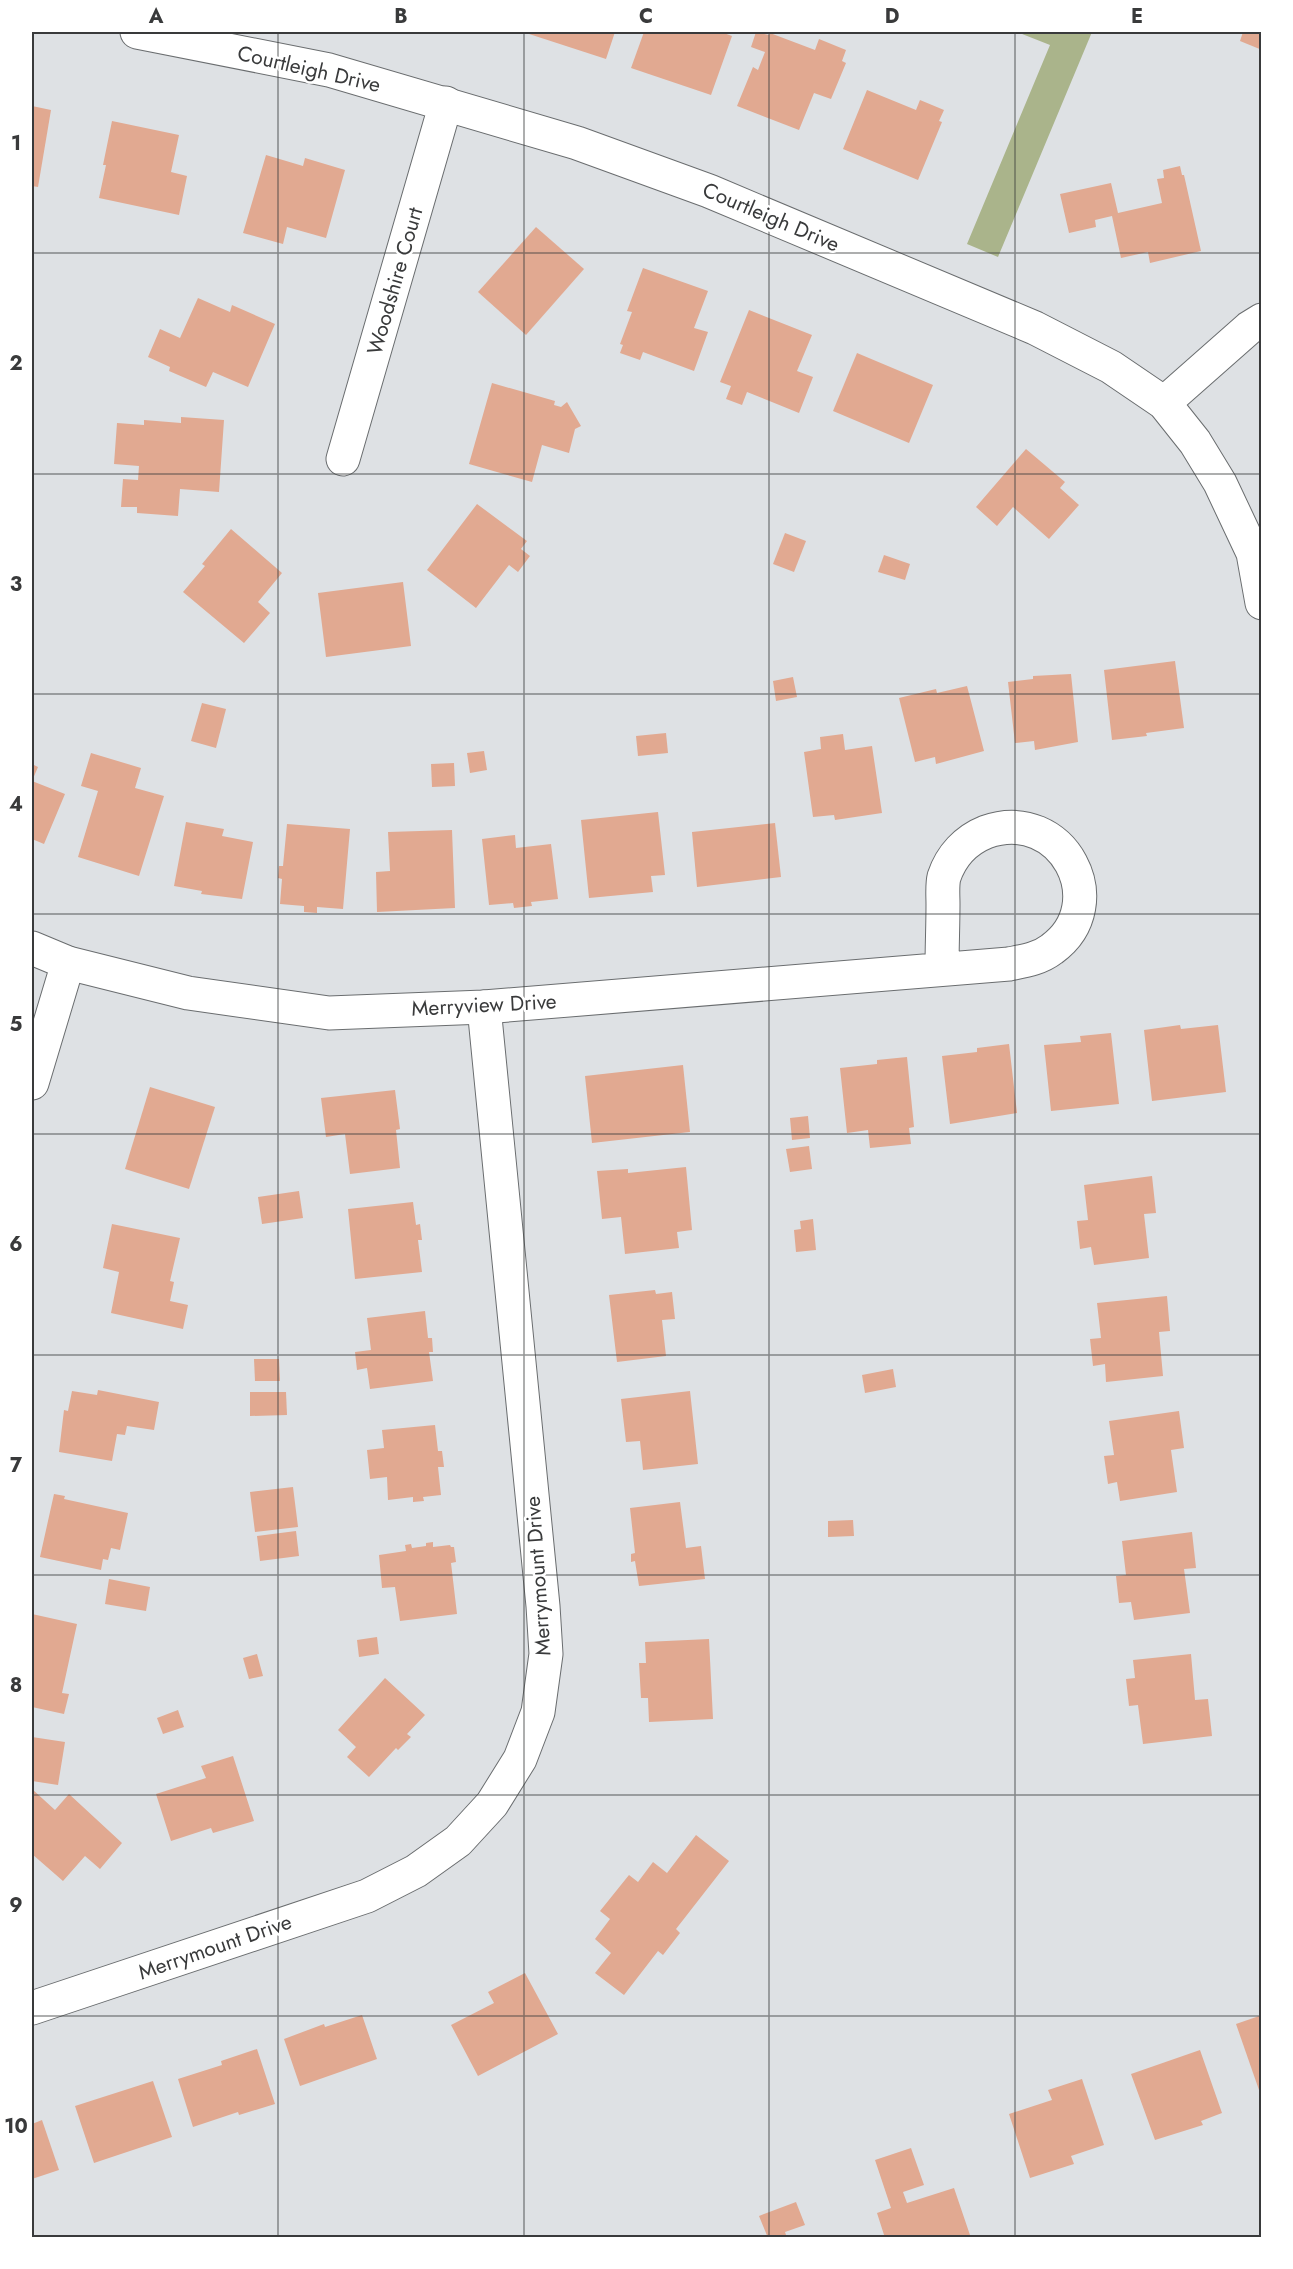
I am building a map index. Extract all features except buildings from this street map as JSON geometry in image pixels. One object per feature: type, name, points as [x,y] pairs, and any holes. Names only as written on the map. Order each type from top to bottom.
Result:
[{"type":"street","name":"Courtleigh Drive","points":[[137,32],[329,70],[577,143],[709,191],[1035,328],[1111,367],[1164,403],[1195,442],[1220,483],[1253,553],[1262,603]]},
{"type":"street","name":"Woodshire Court","points":[[343,459],[446,103]]},
{"type":"street","points":[[1164,403],[1249,328],[1262,320]]},
{"type":"street","name":"Merryview Drive","points":[[32,948],[68,963],[188,993],[329,1013],[484,1007],[1009,964],[1033,960],[1052,949],[1067,934],[1075,919],[1079,900],[1078,882],[1073,866],[1061,848],[1044,834],[1024,827],[1002,827],[974,837],[955,855],[943,879],[942,968]]},
{"type":"street","points":[[32,1083],[68,963]]},
{"type":"street","name":"Merrymount Drive","points":[[32,2008],[367,1896],[416,1871],[458,1841],[485,1811],[520,1759],[538,1712],[545,1645],[541,1583],[484,1007]]},
{"type":"green space","points":[[1017,32],[1092,32],[998,257],[967,244],[1050,45]]}]
